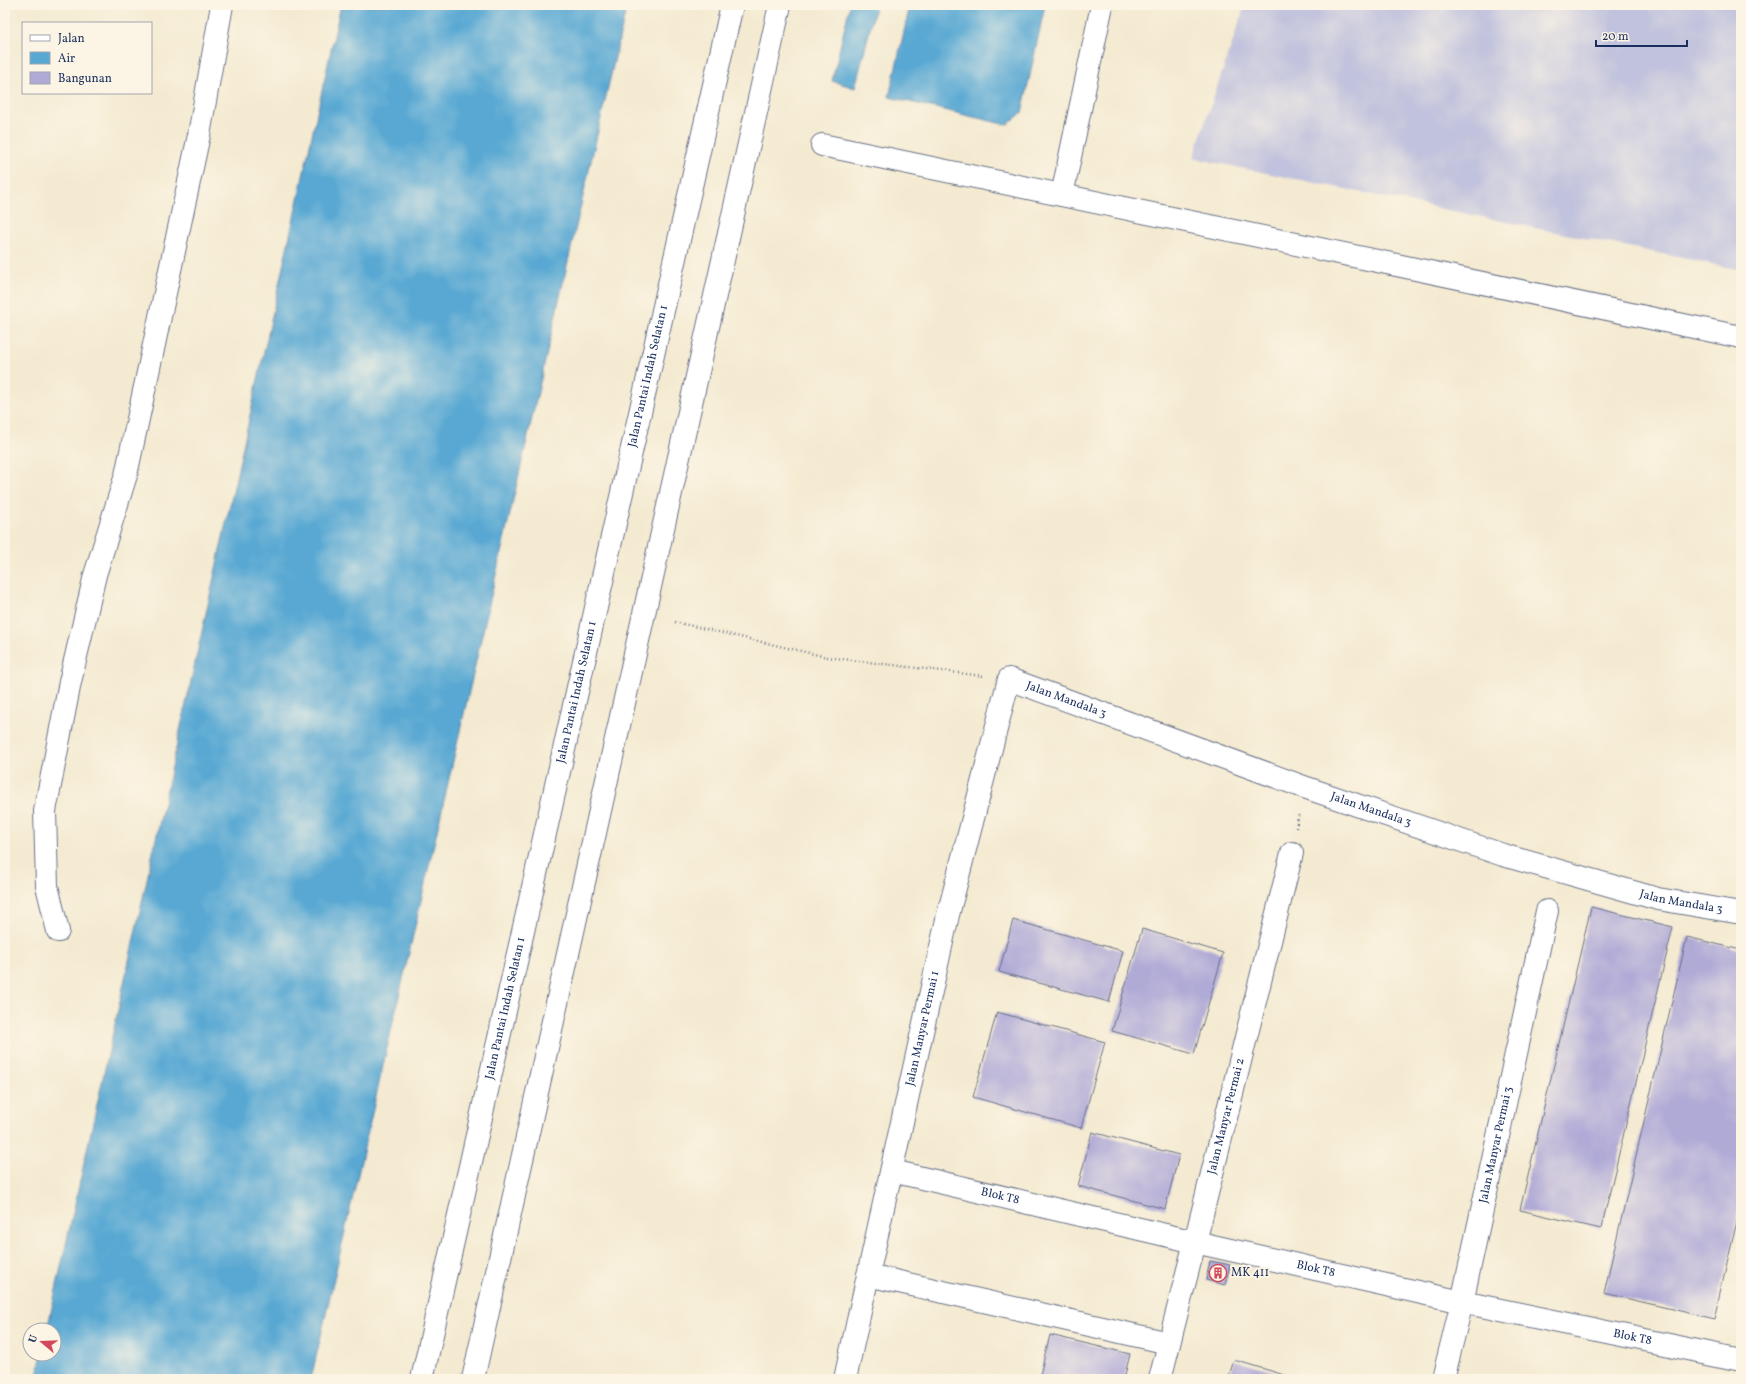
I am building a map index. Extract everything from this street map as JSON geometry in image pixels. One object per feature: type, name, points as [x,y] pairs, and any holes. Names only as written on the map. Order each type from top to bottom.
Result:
[{"type":"street","points":[[58,931],[48,886],[45,811],[70,682],[93,583],[126,475],[199,135],[222,5]]},
{"type":"street","name":"Jalan Pantai Indah Selatan 1","points":[[422,1379],[732,5]]},
{"type":"street","points":[[473,1379],[780,5]]},
{"type":"street","points":[[1062,195],[1102,5]]},
{"type":"street","points":[[822,145],[1741,337]]},
{"type":"street","name":"Jalan Mandala 3","points":[[1009,679],[1304,787],[1503,855],[1658,899],[1741,912]]},
{"type":"street","name":"Jalan Manyar Permai 1","points":[[845,1379],[948,915],[1009,679]]},
{"type":"street","name":"Jalan Manyar Permai 2","points":[[1160,1379],[1292,853]]},
{"type":"street","name":"Jalan Manyar Permai 3","points":[[1443,1379],[1462,1302],[1547,911]]},
{"type":"street","name":"Blok T8","points":[[892,1171],[1195,1242],[1462,1302],[1741,1360]]},
{"type":"street","points":[[868,1275],[1169,1343]]},
{"type":"path","points":[[675,622],[827,657],[1009,679]]},
{"type":"path","points":[[1292,853],[1304,787]]},
{"type":"shaded area","points":[[1245,5],[1741,5],[1741,270],[1193,158]]},
{"type":"water","points":[[341,5],[627,5],[311,1379],[36,1379],[40,1362],[62,1362],[62,1322],[49,1322]]},
{"type":"water","points":[[850,5],[876,5],[855,88],[832,81]]},
{"type":"water","points":[[910,5],[1045,5],[1022,113],[1007,125],[889,97]]},
{"type":"building","points":[[1591,907],[1673,927],[1601,1229],[1520,1210]]},
{"type":"building","points":[[1013,920],[1123,951],[1109,1002],[999,972]]},
{"type":"building","points":[[1142,929],[1223,953],[1194,1054],[1112,1031]]},
{"type":"building","points":[[1687,937],[1741,950],[1741,1204],[1714,1319],[1604,1293]]},
{"type":"building","points":[[997,1012],[1105,1042],[1081,1128],[973,1097]]},
{"type":"building","points":[[1092,1132],[1179,1155],[1165,1209],[1078,1186]]},
{"type":"building","name":"MK 411","points":[[1210,1261],[1230,1265],[1225,1285],[1206,1280]]},
{"type":"building","points":[[1050,1335],[1130,1354],[1124,1379],[1039,1379]]},
{"type":"building","points":[[1234,1360],[1298,1379],[1228,1379]]},
{"type":"place","name":"MK 411","points":[[1218,1273]]}]
